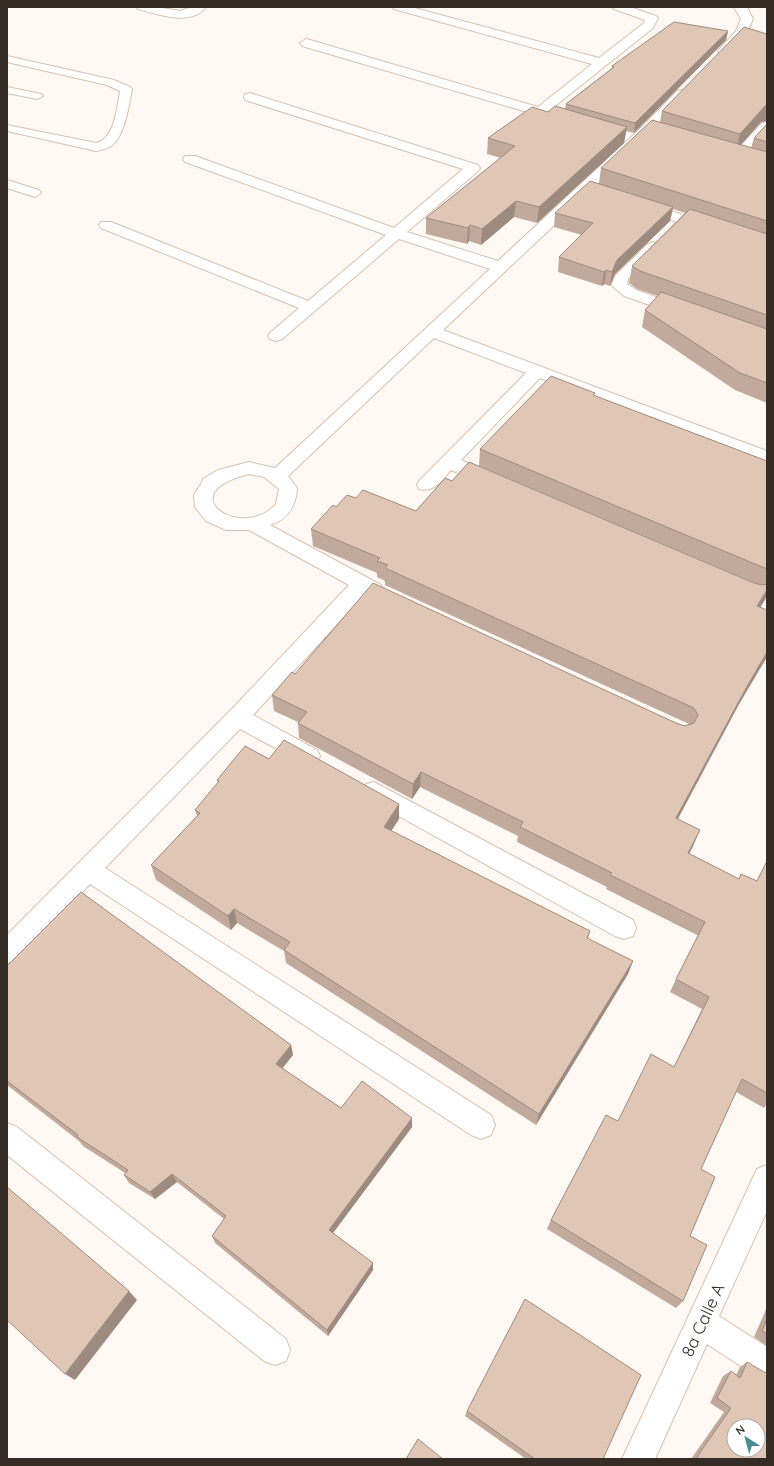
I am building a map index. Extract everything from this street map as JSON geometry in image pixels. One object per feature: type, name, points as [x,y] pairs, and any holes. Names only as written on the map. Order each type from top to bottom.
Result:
[{"type":"street","points":[[142,7],[176,14],[196,10]]},
{"type":"street","points":[[398,7],[602,64]]},
{"type":"street","points":[[540,112],[649,25],[652,18],[618,7]]},
{"type":"street","points":[[716,59],[742,32],[748,19],[743,9],[740,7]]},
{"type":"street","points":[[306,43],[569,121]]},
{"type":"street","points":[[277,476],[647,130],[690,86]]},
{"type":"street","points":[[250,97],[473,168],[276,336]]},
{"type":"street","points":[[738,157],[767,126]]},
{"type":"street","points":[[647,130],[662,134]]},
{"type":"street","points":[[621,136],[636,140]]},
{"type":"street","points":[[723,152],[752,161]]},
{"type":"street","points":[[190,159],[395,233],[500,267]]},
{"type":"street","points":[[586,187],[600,192]]},
{"type":"street","points":[[630,202],[672,228],[767,246]]},
{"type":"street","points":[[106,225],[310,307]]},
{"type":"street","points":[[672,228],[621,278],[619,285],[630,293],[695,316]]},
{"type":"street","points":[[432,331],[767,458]]},
{"type":"street","points":[[426,485],[538,371]]},
{"type":"street","points":[[448,462],[507,487]]},
{"type":"street","points":[[249,468],[264,470],[277,476],[288,488],[287,503],[275,517],[254,525],[238,526],[222,523],[210,516],[203,506],[202,495],[208,484],[218,475],[233,470],[249,468]]},
{"type":"street","points":[[254,525],[362,584],[391,597]]},
{"type":"street","points":[[7,952],[238,717],[362,584]]},
{"type":"street","points":[[238,717],[327,766]]},
{"type":"street","points":[[355,781],[624,928]]},
{"type":"street","points":[[88,870],[481,1124]]},
{"type":"street","points":[[7,1137],[275,1350]]},
{"type":"street","name":"8a Calle A","points":[[638,1459],[702,1323],[767,1179]]},
{"type":"street","points":[[702,1323],[767,1365]]},
{"type":"lane","points":[[7,60],[110,82],[126,89],[122,113],[110,141],[105,145],[96,147],[7,128]]},
{"type":"lane","points":[[7,90],[37,96]]},
{"type":"lane","points":[[7,184],[35,193]]},
{"type":"building","points":[[674,22],[728,31],[635,123],[566,104],[614,67],[612,66]]},
{"type":"building","points":[[744,27],[767,34],[767,105],[740,134],[662,111]]},
{"type":"building","points":[[555,106],[627,127],[539,207],[516,201],[482,229],[470,225],[468,228],[426,218],[515,146],[488,138],[532,107],[548,112]]},
{"type":"building","points":[[652,120],[767,152],[767,221],[601,168]]},
{"type":"building","points":[[767,124],[767,142],[754,138]]},
{"type":"building","points":[[590,181],[673,207],[617,260],[612,272],[606,270],[604,272],[559,257],[593,223],[555,213]]},
{"type":"building","points":[[690,209],[767,234],[767,315],[640,271],[632,266]]},
{"type":"building","points":[[661,292],[767,329],[767,383],[740,373],[645,310]]},
{"type":"building","points":[[551,376],[595,393],[593,395],[767,461],[767,569],[480,449]]},
{"type":"building","points":[[469,462],[754,583],[762,585],[767,584],[767,590],[757,606],[767,610],[767,652],[676,818],[700,830],[688,853],[739,879],[741,874],[757,881],[767,861],[767,1093],[742,1079],[701,1169],[715,1177],[690,1236],[707,1245],[683,1301],[551,1220],[606,1115],[618,1121],[651,1054],[674,1067],[709,997],[676,979],[705,922],[610,875],[612,873],[520,827],[523,822],[421,772],[413,784],[298,723],[307,712],[272,695],[292,672],[295,674],[373,583],[676,723],[685,726],[694,723],[698,715],[694,708],[385,568],[388,565],[377,561],[380,558],[311,529],[333,505],[336,507],[347,495],[356,498],[363,490],[416,511],[445,478],[452,481]]},
{"type":"building","points":[[284,740],[399,804],[384,827],[590,931],[587,938],[633,961],[539,1114],[284,950],[290,942],[234,909],[228,916],[151,865],[200,813],[195,810],[245,746],[269,759]]},
{"type":"building","points":[[81,892],[291,1045],[276,1064],[341,1108],[362,1081],[412,1118],[329,1230],[373,1263],[327,1330],[212,1236],[226,1216],[172,1174],[150,1192],[124,1175],[128,1170],[77,1137],[78,1135],[7,1081],[7,966]]},
{"type":"building","points":[[7,1187],[129,1291],[65,1374],[7,1320]]},
{"type":"building","points":[[525,1299],[641,1375],[603,1459],[535,1459],[467,1411]]},
{"type":"building","points":[[767,1319],[767,1334],[762,1331]]},
{"type":"building","points":[[747,1362],[767,1373],[767,1459],[697,1459],[731,1408],[717,1398],[731,1371],[740,1378]]},
{"type":"building","points":[[418,1439],[443,1459],[406,1459]]}]
